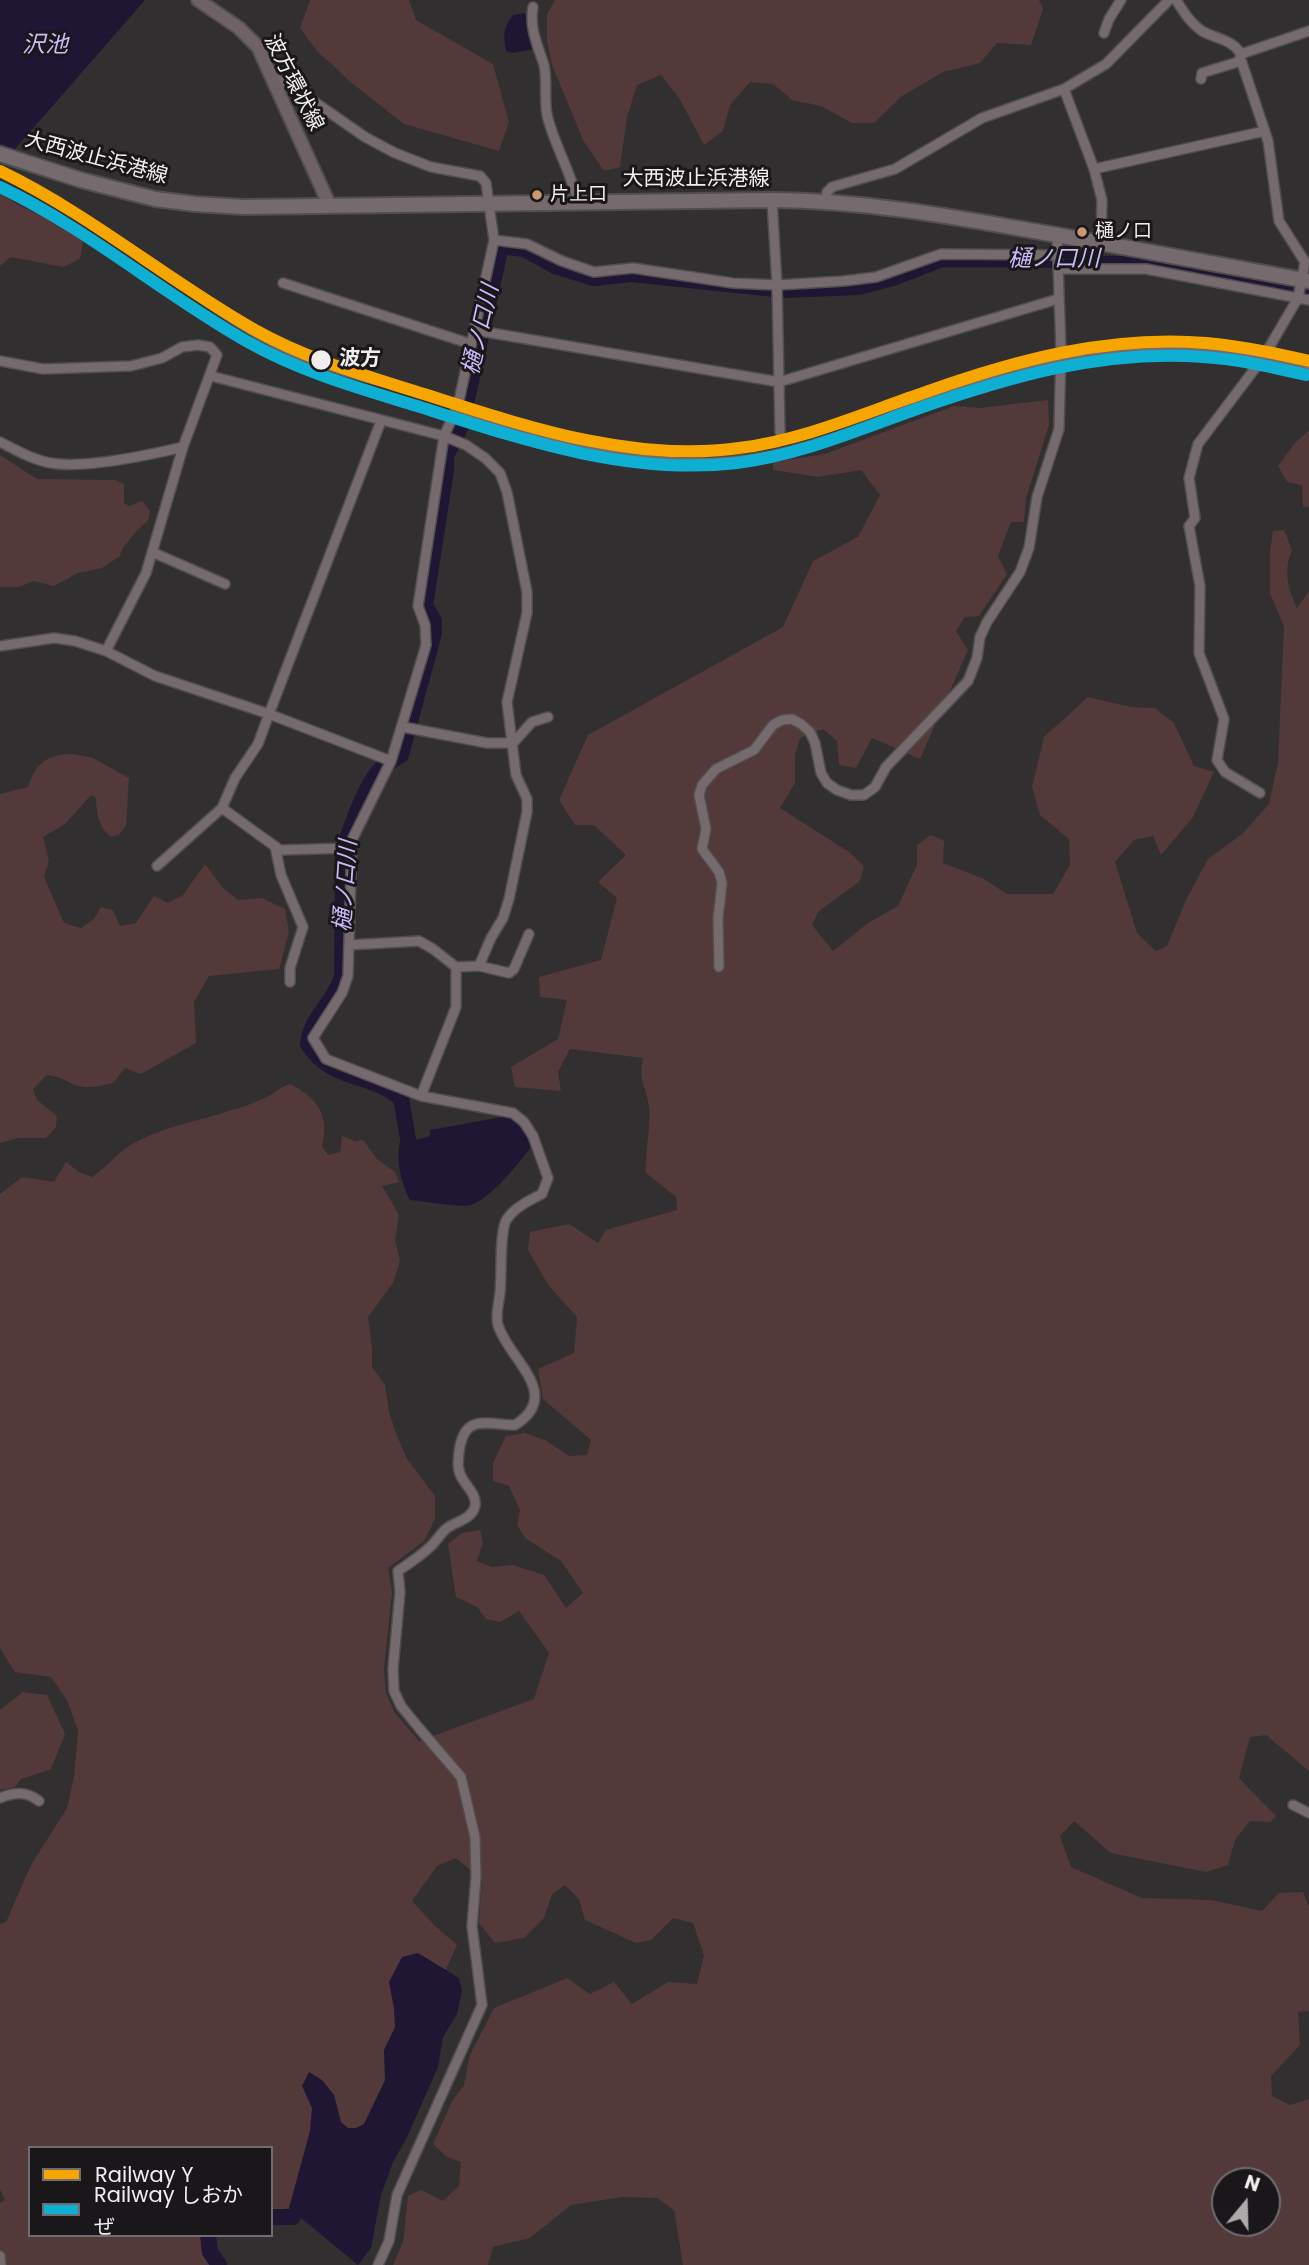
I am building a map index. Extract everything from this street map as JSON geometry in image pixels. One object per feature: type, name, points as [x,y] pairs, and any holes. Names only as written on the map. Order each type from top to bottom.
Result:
[{"type":"main road","name":"波方環状線","points":[[198,0],[239,28],[258,47],[329,204]]},
{"type":"main road","name":"大西波止浜港線","points":[[0,154],[81,180],[155,199],[243,207],[772,200],[826,201],[919,210],[1306,281]]},
{"type":"street","points":[[1104,33],[1121,0]]},
{"type":"street","points":[[826,201],[827,192],[832,187],[895,169],[982,118],[1064,89],[1106,64],[1168,0]]},
{"type":"street","points":[[1176,0],[1188,19],[1203,31],[1236,45],[1265,131],[1279,222],[1305,262],[1306,281],[1298,298],[1263,358],[1198,444],[1189,478],[1195,518],[1189,526],[1200,586],[1199,653],[1224,719],[1217,760],[1225,772],[1260,793]]},
{"type":"street","points":[[533,7],[531,18],[536,45],[544,65],[544,97],[548,118],[578,202]]},
{"type":"street","points":[[1202,79],[1202,73],[1309,31]]},
{"type":"street","points":[[274,78],[293,87],[351,128],[395,153],[430,167],[480,176],[486,183],[494,240],[456,414],[444,436],[418,606],[425,625],[426,645],[391,761],[352,840],[348,976],[341,993],[313,1038],[326,1059],[421,1096],[513,1113],[524,1122],[533,1136],[548,1178],[542,1194],[522,1205],[505,1220],[502,1230],[502,1269],[497,1315],[500,1331],[531,1380],[535,1402],[530,1412],[515,1425],[468,1426],[464,1431],[457,1465],[460,1476],[473,1494],[476,1503],[473,1511],[446,1529],[433,1545],[398,1571],[400,1592],[393,1669],[394,1691],[401,1706],[461,1777],[475,1838],[476,1877],[472,1926],[482,2005],[397,2195],[389,2241],[378,2265]]},
{"type":"street","points":[[1064,89],[1094,169],[1102,200],[1101,243]]},
{"type":"street","points":[[1094,169],[1265,131]]},
{"type":"street","points":[[772,200],[780,432]]},
{"type":"street","points":[[719,967],[718,918],[722,883],[719,872],[702,849],[706,829],[699,795],[702,785],[716,769],[754,750],[773,724],[792,719],[810,732],[821,773],[827,783],[851,795],[864,795],[875,787],[895,758],[968,681],[987,622],[1020,572],[1029,548],[1037,497],[1059,429],[1057,235]]},
{"type":"street","points":[[494,240],[527,244],[562,261],[594,272],[633,268],[733,283],[777,285],[876,277],[941,254],[1057,255]]},
{"type":"street","points":[[1058,269],[1146,269],[1309,300]]},
{"type":"street","points":[[283,283],[471,344]]},
{"type":"street","points":[[474,330],[779,382],[1058,299]]},
{"type":"street","points":[[0,361],[43,369],[131,366],[162,358],[182,347],[198,345],[211,347],[217,355],[183,447],[146,573],[106,651]]},
{"type":"street","points":[[456,414],[597,452],[636,459],[672,463],[750,459],[815,445],[1007,373],[1119,351],[1178,349],[1263,358],[1309,369]]},
{"type":"street","points":[[211,376],[444,436],[466,445],[500,473],[507,492],[527,592],[527,613],[507,702],[516,775],[527,799],[527,811],[509,899],[503,918],[479,966]]},
{"type":"street","points":[[157,866],[222,808],[235,778],[258,744],[381,421]]},
{"type":"street","points":[[0,442],[36,460],[54,464],[142,457],[183,447]]},
{"type":"street","points":[[152,552],[225,584]]},
{"type":"street","points":[[0,646],[54,638],[75,641],[106,651],[155,676],[270,714],[391,761]]},
{"type":"street","points":[[403,727],[487,743],[513,743],[532,722],[548,717]]},
{"type":"street","points":[[222,808],[280,850],[352,848]]},
{"type":"street","points":[[275,846],[281,874],[303,927],[290,968],[290,982]]},
{"type":"street","points":[[349,945],[419,941],[456,967],[479,966],[509,973],[514,969],[529,934]]},
{"type":"street","points":[[421,1096],[456,1007],[456,967]]},
{"type":"street","points":[[0,1798],[18,1792],[39,1801]]},
{"type":"street","points":[[1293,1805],[1309,1813]]},
{"type":"street","points":[[0,2256],[1,2265]]},
{"type":"shaded area","points":[[310,0],[409,0],[416,20],[493,64],[509,122],[499,151],[404,124],[353,84],[317,51],[300,28]]},
{"type":"shaded area","points":[[555,0],[1039,0],[1043,9],[1031,45],[997,43],[980,63],[943,72],[902,96],[874,123],[852,123],[821,106],[792,100],[773,84],[750,82],[730,105],[723,131],[704,145],[679,98],[661,75],[637,85],[627,117],[620,167],[604,171],[583,140],[552,65],[547,41],[547,14]]},
{"type":"shaded area","points":[[0,193],[20,206],[84,235],[80,259],[63,267],[11,257],[0,266]]},
{"type":"shaded area","points":[[1048,400],[1049,425],[1026,498],[1024,522],[1011,522],[998,556],[1007,574],[979,616],[965,617],[956,631],[968,650],[920,759],[872,738],[856,768],[839,765],[837,741],[823,729],[800,738],[795,755],[795,783],[780,808],[849,852],[864,866],[860,881],[818,912],[812,925],[833,951],[868,923],[898,906],[917,865],[917,845],[931,835],[944,841],[943,863],[984,879],[1007,894],[1053,894],[1070,865],[1069,839],[1040,815],[1032,787],[1044,737],[1088,697],[1131,707],[1155,708],[1174,723],[1194,766],[1214,772],[1193,817],[1161,855],[1153,836],[1134,840],[1115,862],[1137,933],[1156,951],[1167,946],[1186,900],[1208,859],[1242,834],[1269,804],[1278,763],[1284,627],[1270,593],[1273,531],[1284,530],[1292,550],[1288,579],[1297,608],[1309,591],[1309,1771],[1266,1735],[1250,1737],[1239,1778],[1276,1816],[1270,1822],[1250,1821],[1235,1840],[1228,1865],[1206,1872],[1111,1853],[1074,1821],[1060,1836],[1071,1867],[1142,1898],[1211,1900],[1262,1911],[1279,1893],[1303,1892],[1309,1907],[1309,2011],[1298,2012],[1300,2045],[1271,2076],[1272,2096],[1290,2105],[1309,2099],[1309,2265],[683,2265],[674,2210],[657,2198],[622,2197],[571,2205],[530,2238],[493,2247],[488,2265],[393,2265],[403,2242],[408,2196],[421,2190],[443,2201],[459,2186],[461,2162],[447,2157],[433,2144],[452,2101],[464,2085],[470,2055],[494,2008],[567,1978],[590,1994],[614,1982],[632,2004],[668,1982],[697,1984],[704,1955],[693,1923],[673,1918],[651,1940],[636,1943],[585,1920],[579,1899],[565,1885],[552,1894],[544,1918],[524,1938],[495,1943],[479,1923],[482,1880],[456,1858],[437,1866],[412,1901],[457,1945],[446,1969],[420,1978],[399,2078],[302,2207],[273,2210],[273,2146],[28,2146],[28,2237],[201,2237],[202,2253],[210,2265],[0,2265],[0,2203],[5,2200],[0,2189],[0,1924],[6,1922],[31,1865],[67,1808],[74,1777],[78,1731],[67,1700],[51,1677],[15,1672],[0,1648],[0,1194],[22,1177],[54,1182],[66,1162],[79,1172],[92,1177],[128,1147],[146,1137],[245,1106],[290,1084],[308,1095],[319,1108],[324,1125],[322,1146],[328,1155],[340,1152],[342,1136],[355,1141],[363,1140],[377,1159],[395,1172],[399,1182],[382,1186],[399,1215],[395,1240],[400,1261],[393,1283],[368,1317],[372,1367],[385,1385],[389,1412],[407,1459],[435,1496],[435,1519],[424,1541],[388,1568],[392,1592],[384,1669],[386,1693],[395,1713],[419,1741],[534,1699],[549,1653],[519,1611],[500,1622],[486,1619],[477,1607],[456,1597],[448,1544],[462,1533],[480,1530],[483,1542],[477,1561],[492,1567],[513,1565],[544,1575],[566,1608],[583,1593],[561,1561],[525,1538],[517,1525],[520,1510],[509,1486],[493,1481],[493,1463],[506,1436],[525,1433],[545,1440],[569,1456],[587,1455],[591,1440],[543,1399],[538,1369],[574,1353],[577,1317],[549,1286],[528,1250],[530,1232],[569,1224],[598,1243],[606,1230],[677,1210],[676,1197],[646,1173],[649,1114],[642,1078],[643,1058],[570,1049],[558,1072],[561,1091],[515,1087],[511,1067],[558,1039],[567,1000],[540,997],[539,977],[601,960],[617,898],[598,882],[626,855],[594,825],[575,825],[559,800],[588,735],[783,627],[813,561],[858,537],[880,495],[861,470],[818,477],[773,470],[773,462],[825,454],[954,406],[980,408]]},
{"type":"shaded area","points":[[1309,430],[1309,507],[1303,507],[1302,485],[1287,482],[1278,466],[1294,444]]},
{"type":"shaded area","points":[[0,455],[37,479],[115,480],[124,484],[124,503],[129,506],[142,501],[150,511],[148,521],[122,549],[120,556],[102,568],[78,573],[54,586],[34,581],[19,587],[0,587]]},
{"type":"shaded area","points":[[72,754],[93,758],[129,778],[126,826],[119,835],[111,837],[103,829],[96,798],[91,795],[65,824],[43,837],[49,861],[44,877],[64,923],[81,928],[94,919],[101,907],[113,910],[120,926],[136,923],[154,896],[168,903],[183,895],[205,864],[222,887],[238,900],[262,898],[285,909],[289,932],[279,969],[209,976],[194,1002],[196,1043],[141,1074],[125,1068],[113,1083],[83,1087],[47,1075],[33,1089],[37,1100],[57,1116],[56,1127],[46,1138],[18,1138],[0,1143],[0,794],[28,787],[43,762],[55,756]]},
{"type":"shaded area","points":[[23,1692],[47,1695],[65,1734],[51,1769],[21,1779],[15,1787],[0,1790],[0,1710]]},
{"type":"water","name":"沢池","points":[[0,0],[145,0],[15,149],[0,144]]},
{"type":"water","points":[[524,13],[529,18],[535,49],[513,53],[506,51],[504,36],[507,24],[513,15]]},
{"type":"water","points":[[1062,256],[1135,256],[1309,287],[1309,297],[1136,265],[1063,266]]},
{"type":"water","points":[[502,1117],[512,1118],[524,1128],[531,1147],[496,1188],[479,1201],[466,1206],[410,1200],[400,1169],[402,1136],[411,1135],[412,1141],[430,1136],[430,1130]]},
{"type":"water","points":[[418,1953],[459,1978],[462,1991],[457,2014],[443,2037],[438,2067],[393,2162],[381,2195],[371,2248],[358,2265],[289,2208],[310,2131],[312,2108],[302,2086],[309,2072],[322,2080],[334,2095],[341,2122],[348,2128],[364,2124],[385,2080],[384,2050],[395,2027],[389,1982],[402,1957]]},
{"type":"waterway","name":"樋ノ口川","points":[[408,1139],[401,1098],[377,1084],[328,1065],[308,1044],[313,1025],[342,976],[343,856],[348,836],[362,801],[378,772],[401,755],[434,633],[434,621],[425,605],[446,456],[461,426],[501,246],[524,249],[555,266],[594,278],[631,274],[784,290],[858,287],[893,278],[942,259],[1075,260]]},
{"type":"waterway","points":[[273,2217],[293,2217]]},
{"type":"waterway","points":[[208,2237],[210,2252],[219,2265]]},
{"type":"railway","points":[[134,252],[229,321],[269,345],[346,376],[444,400]]},
{"type":"rail line","name":"Y","points":[[0,171],[66,207],[223,311],[275,341],[359,374],[501,418],[579,439],[619,446],[699,451],[763,444],[834,425],[994,370],[1063,352],[1099,347],[1170,341],[1206,343],[1309,361]]},
{"type":"rail line","name":"しおかぜ","points":[[0,187],[64,222],[217,323],[268,353],[352,386],[495,431],[575,452],[615,459],[696,466],[760,459],[828,441],[1022,376],[1129,357],[1203,357],[1242,361],[1306,375]]},
{"type":"place","name":"片上口","points":[[537,195]]},
{"type":"place","name":"樋ノ口","points":[[1082,232]]},
{"type":"place","name":"波方","points":[[321,360]]}]
